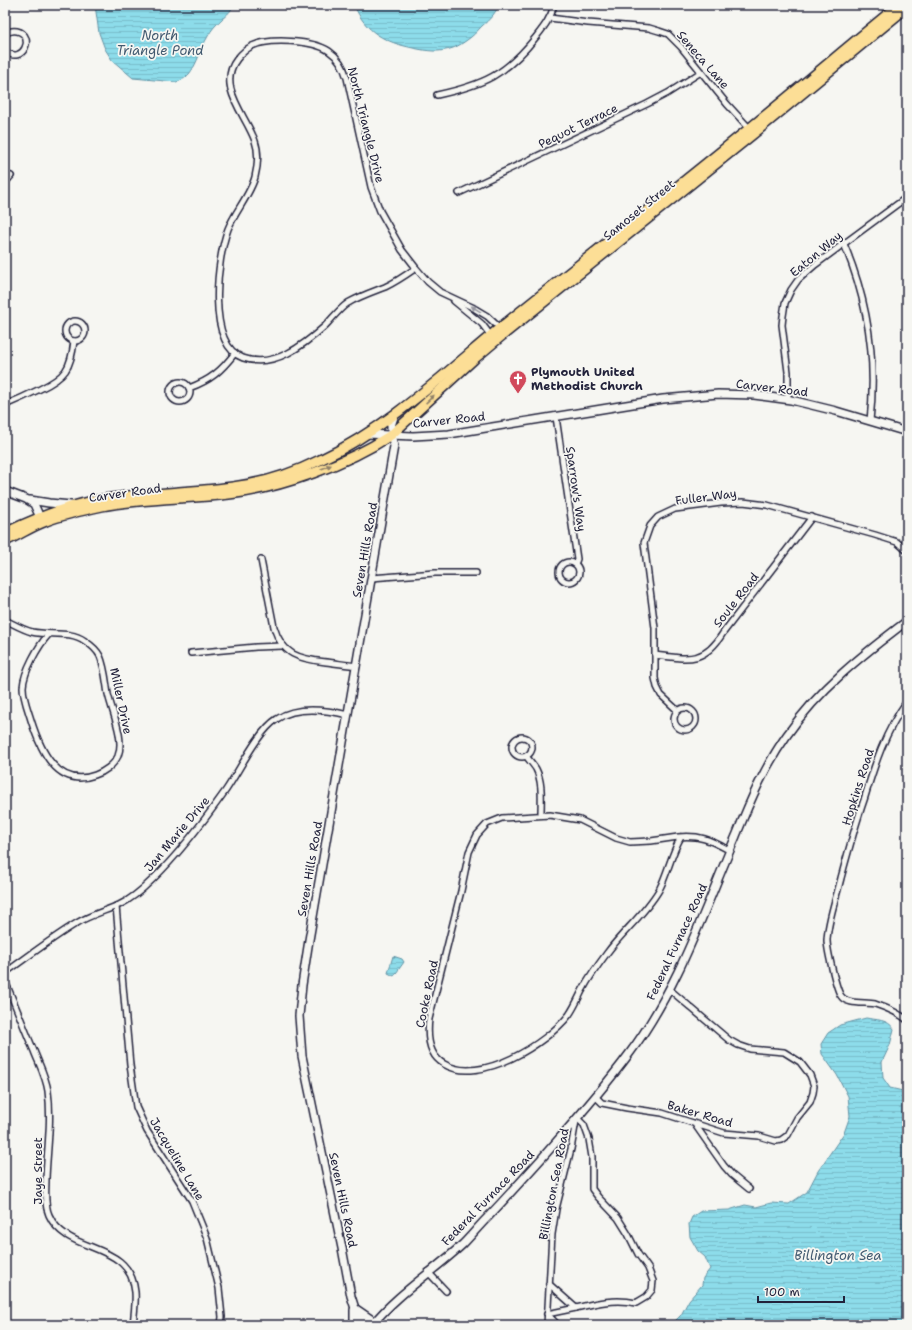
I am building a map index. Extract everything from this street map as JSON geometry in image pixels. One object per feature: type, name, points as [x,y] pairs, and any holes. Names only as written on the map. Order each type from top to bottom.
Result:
[{"type":"highway","name":"Samoset Street","points":[[752,131],[899,5]]},
{"type":"highway","name":"Samoset Street","points":[[395,414],[492,339],[907,7]]},
{"type":"highway","name":"Samoset Street","points":[[391,435],[492,339]]},
{"type":"highway","name":"Carver Road","points":[[5,533],[77,505],[109,498],[222,488],[268,480],[321,460],[367,434],[395,414]]},
{"type":"highway","name":"Carver Road","points":[[5,541],[41,520],[110,505],[151,500],[220,495],[267,488],[351,457],[391,435]]},
{"type":"street","points":[[437,95],[477,84],[504,70],[525,51],[550,18],[554,5]]},
{"type":"street","name":"Seneca Lane","points":[[550,18],[659,30],[677,42],[730,107],[752,131]]},
{"type":"street","points":[[5,34],[10,31],[17,31],[24,35],[26,42],[25,49],[19,54],[12,54],[5,51]]},
{"type":"street","name":"North Triangle Drive","points":[[235,353],[228,343],[222,328],[218,304],[217,289],[220,258],[224,242],[234,218],[254,181],[257,152],[255,141],[233,96],[230,83],[231,70],[235,62],[251,46],[262,43],[306,43],[328,50],[339,61],[347,78],[366,170],[373,195],[380,211],[396,239],[416,268],[440,292],[487,316],[503,330]]},
{"type":"street","name":"Pequot Terrace","points":[[460,193],[648,104],[701,72]]},
{"type":"street","points":[[5,183],[12,176]]},
{"type":"street","name":"Eaton Way","points":[[788,400],[788,372],[782,325],[785,303],[791,290],[798,280],[815,265],[907,197]]},
{"type":"street","points":[[844,244],[857,279],[869,325],[873,394],[870,421]]},
{"type":"street","points":[[189,388],[211,378],[224,368],[235,353],[244,358],[258,360],[272,359],[287,354],[310,339],[345,305],[363,295],[386,286],[416,268]]},
{"type":"street","name":"North Triangle Drive","points":[[448,296],[482,324],[492,339]]},
{"type":"street","points":[[78,321],[84,326],[85,332],[81,340],[74,341],[67,337],[65,330],[69,323],[78,321]]},
{"type":"street","points":[[5,405],[59,379],[66,371],[71,361],[74,341]]},
{"type":"street","name":"Carver Road","points":[[391,435],[413,436],[449,434],[663,399],[701,395],[741,394],[814,405],[907,432]]},
{"type":"street","name":"Seven Hills Road","points":[[366,1325],[357,1315],[354,1308],[302,1056],[299,1016],[309,940],[394,446],[391,435],[391,426],[395,414]]},
{"type":"street","name":"Sparrow's Way","points":[[556,417],[577,559],[575,564]]},
{"type":"street","points":[[367,434],[391,435]]},
{"type":"street","points":[[5,491],[26,499],[49,504],[77,505]]},
{"type":"street","points":[[26,499],[34,504],[41,520]]},
{"type":"street","name":"Fuller Way","points":[[677,710],[664,698],[657,687],[654,678],[654,618],[644,550],[647,531],[658,517],[675,509],[721,503],[743,502],[767,505],[897,542],[907,551]]},
{"type":"street","name":"Soule Road","points":[[655,655],[685,658],[699,656],[706,653],[716,645],[723,633],[812,517]]},
{"type":"street","points":[[261,560],[274,627],[277,637],[283,646],[289,652],[306,660],[357,666]]},
{"type":"street","points":[[371,578],[435,573],[476,573]]},
{"type":"street","name":"Miller Drive","points":[[5,619],[7,622],[33,632],[80,637],[98,652],[118,730],[120,750],[117,758],[111,766],[87,778],[77,778],[67,775],[59,771],[52,764],[40,744],[25,698],[23,688],[26,674],[41,643],[49,634]]},
{"type":"street","name":"Federal Furnace Road","points":[[373,1323],[428,1272],[462,1244],[596,1097],[630,1053],[651,1022],[669,989],[751,800],[770,761],[803,713],[839,675],[866,652],[907,621]]},
{"type":"street","points":[[191,653],[283,646]]},
{"type":"street","name":"Hopkins Road","points":[[907,701],[889,728],[880,751],[847,854],[827,941],[829,957],[838,992],[842,998],[849,1001],[874,1004],[892,1010],[907,1020]]},
{"type":"street","points":[[685,708],[693,711],[696,719],[692,727],[685,730],[677,727],[673,720],[677,710],[685,708]]},
{"type":"street","name":"Jan Marie Drive","points":[[5,973],[78,922],[131,898],[153,879],[180,850],[215,806],[271,723],[287,714],[309,711],[331,711],[348,715]]},
{"type":"street","points":[[517,738],[525,738],[531,743],[531,751],[526,756],[518,757],[512,751],[512,744],[517,738]]},
{"type":"street","points":[[526,756],[535,768],[539,779],[541,792],[540,814]]},
{"type":"street","name":"Cooke Road","points":[[680,837],[667,873],[655,896],[641,915],[607,953],[572,1010],[560,1025],[531,1047],[489,1068],[464,1070],[451,1068],[441,1062],[433,1052],[429,1041],[428,1027],[469,852],[474,839],[480,830],[491,822],[502,818],[540,814],[580,820],[616,838],[630,842],[652,841],[680,837],[694,836],[707,838],[729,850]]},
{"type":"street","name":"Jacqueline Lane","points":[[116,906],[130,1065],[136,1107],[147,1131],[192,1200],[212,1255],[219,1288],[222,1317],[221,1325]]},
{"type":"street","name":"Jaye Street","points":[[5,981],[40,1065],[48,1090],[49,1124],[46,1204],[49,1214],[58,1229],[64,1233],[103,1251],[124,1264],[132,1277],[135,1292],[133,1325]]},
{"type":"street","name":"Baker Road","points":[[596,1097],[602,1103],[623,1108],[662,1113],[684,1119],[724,1134],[759,1136],[776,1141],[781,1140],[788,1135],[793,1124],[810,1102],[813,1093],[813,1080],[806,1068],[800,1062],[784,1052],[750,1049],[729,1040],[669,989]]},
{"type":"street","points":[[547,1314],[612,1300],[636,1303],[646,1297],[652,1290],[653,1281],[648,1268],[638,1254],[632,1241],[618,1218],[592,1189],[592,1157],[584,1125],[577,1118]]},
{"type":"street","name":"Billington Sea Road","points":[[547,1325],[552,1234],[577,1118]]},
{"type":"street","points":[[694,1124],[724,1166],[732,1175],[749,1188]]},
{"type":"street","points":[[428,1272],[446,1291]]},
{"type":"street","points":[[549,1284],[576,1308]]},
{"type":"street","points":[[354,1308],[373,1323]]},
{"type":"street","points":[[354,1308],[354,1325]]},
{"type":"street","points":[[547,1314],[558,1325]]},
{"type":"water","name":"North Triangle Pond","points":[[95,5],[234,5],[230,12],[211,32],[188,76],[176,82],[133,78],[112,60],[105,49],[99,33]]},
{"type":"water","points":[[354,5],[499,5],[489,19],[465,42],[448,50],[433,51],[403,46],[378,35],[364,23]]},
{"type":"water","points":[[393,956],[402,959],[404,962],[394,976],[388,973]]},
{"type":"water","name":"Billington Sea","points":[[866,1018],[888,1023],[894,1029],[890,1045],[882,1062],[883,1078],[890,1088],[907,1092],[907,1325],[674,1325],[674,1322],[681,1315],[689,1300],[702,1285],[703,1278],[710,1269],[705,1257],[698,1251],[690,1237],[689,1224],[692,1217],[701,1211],[729,1210],[745,1205],[756,1207],[771,1203],[789,1204],[807,1192],[818,1171],[844,1133],[850,1116],[848,1096],[837,1075],[822,1054],[821,1044],[828,1033],[840,1025]]},
{"type":"place","name":"Plymouth United Methodist Church","points":[[518,394]]}]
